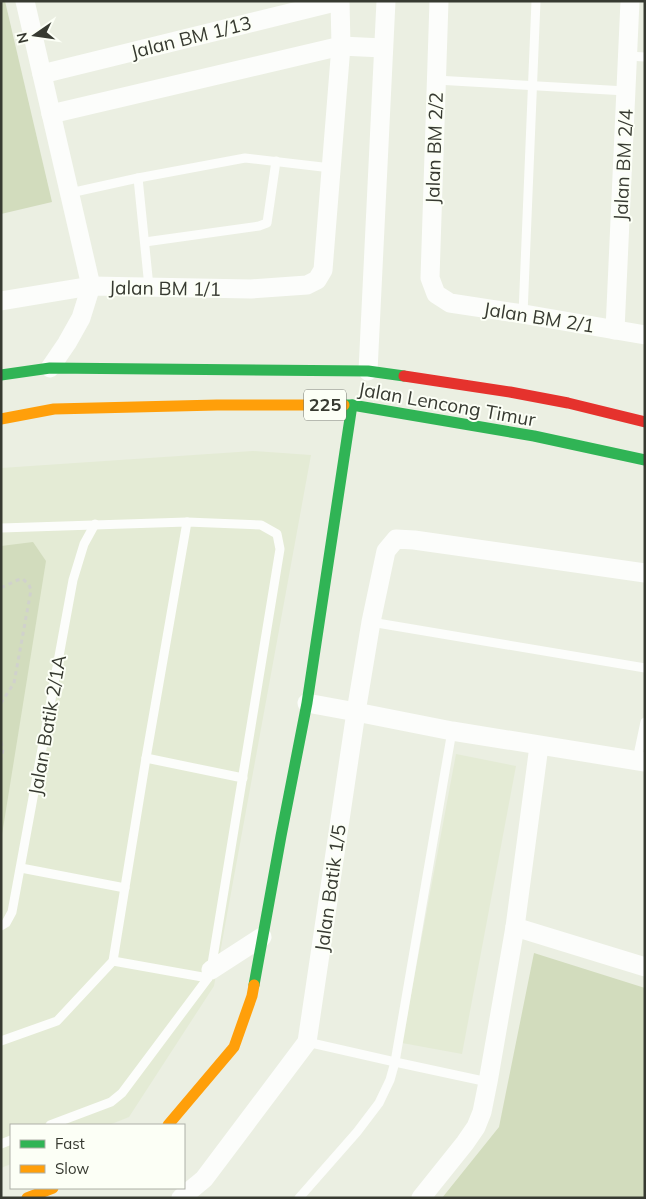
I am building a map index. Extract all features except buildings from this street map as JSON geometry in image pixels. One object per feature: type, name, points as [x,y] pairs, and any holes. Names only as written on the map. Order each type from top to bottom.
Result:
[{"type":"main road","name":"Jalan Lencong Timur","points":[[1,375],[50,368],[368,371],[510,392],[645,422]]},
{"type":"main road","name":"Jalan Lencong Timur","points":[[1,419],[54,409],[217,405],[352,405],[534,436],[645,460]]},
{"type":"main road","points":[[169,1124],[234,1047],[252,996],[307,703],[352,405]]},
{"type":"main road","points":[[27,1198],[50,1189]]},
{"type":"street","points":[[25,1],[91,286],[81,318],[50,368]]},
{"type":"street","points":[[331,168],[341,46],[340,1]]},
{"type":"street","name":"Jalan BM 1/13","points":[[42,74],[340,1]]},
{"type":"street","points":[[368,371],[386,1]]},
{"type":"street","name":"Jalan BM 2/2","points":[[436,294],[430,278],[439,1]]},
{"type":"street","name":"Jalan BM 2/4","points":[[615,330],[626,92],[636,57],[630,1]]},
{"type":"street","points":[[51,114],[341,46],[383,48]]},
{"type":"street","name":"Jalan BM 1/1","points":[[1,301],[91,286],[251,289],[308,285],[317,280],[323,270],[331,168]]},
{"type":"street","name":"Jalan BM 2/1","points":[[436,294],[450,303],[645,335]]},
{"type":"street","name":"Jalan Batik 1/5","points":[[181,1198],[204,1179],[307,1042],[356,712],[371,622],[386,551],[396,539],[414,540],[645,573]]},
{"type":"street","points":[[307,703],[452,731],[641,761]]},
{"type":"street","points":[[421,1198],[465,1143],[476,1127],[482,1112],[515,927],[539,746]]},
{"type":"street","points":[[515,927],[645,966]]},
{"type":"street","points":[[210,974],[262,937]]},
{"type":"lane","points":[[523,314],[536,1]]},
{"type":"lane","points":[[436,80],[626,92]]},
{"type":"lane","points":[[70,193],[245,158],[331,168]]},
{"type":"lane","points":[[144,242],[259,226],[267,223],[276,161]]},
{"type":"lane","points":[[138,178],[149,287]]},
{"type":"lane","points":[[1,1041],[57,1021],[113,961],[187,522]]},
{"type":"lane","points":[[1,528],[187,522],[261,525],[277,534],[280,549],[210,974],[122,1093],[111,1102],[53,1124]]},
{"type":"lane","name":"Jalan Batik 2/1A","points":[[1,926],[6,923],[12,912],[73,580],[84,544],[95,524]]},
{"type":"lane","points":[[371,622],[645,668]]},
{"type":"lane","points":[[641,761],[645,722]]},
{"type":"lane","points":[[299,1198],[357,1132],[379,1103],[390,1080],[395,1062],[452,731]]},
{"type":"lane","points":[[146,758],[243,778]]},
{"type":"lane","points":[[21,868],[125,888]]},
{"type":"lane","points":[[113,961],[210,974]]},
{"type":"lane","points":[[307,1042],[488,1082]]},
{"type":"path","points":[[1,587],[23,579],[31,590],[14,682],[1,703]]},
{"type":"path","points":[[1,742],[3,750],[1,760]]},
{"type":"shaded area","points":[[1,1],[5,1],[52,202],[1,214]]},
{"type":"shaded area","points":[[253,451],[311,455],[214,986],[129,1117],[112,1124],[10,1124],[10,1164],[1,1168],[1,468]]},
{"type":"shaded area","points":[[33,542],[46,561],[1,841],[1,546]]},
{"type":"shaded area","points":[[456,754],[516,766],[462,1054],[402,1043]]},
{"type":"shaded area","points":[[534,953],[645,988],[645,1198],[442,1198],[499,1127]]},
{"type":"traffic: fast","points":[[1,375],[50,368],[368,371],[404,376]]},
{"type":"traffic: fast","points":[[344,405],[534,436],[645,460]]},
{"type":"traffic: fast","points":[[254,985],[307,703],[352,405]]},
{"type":"traffic: slow","points":[[1,419],[54,409],[217,405],[344,405]]},
{"type":"traffic: slow","points":[[169,1124],[234,1047],[254,985]]},
{"type":"traffic: slow","points":[[27,1198],[50,1189]]},
{"type":"traffic: jam","points":[[404,376],[568,403],[645,422]]}]
